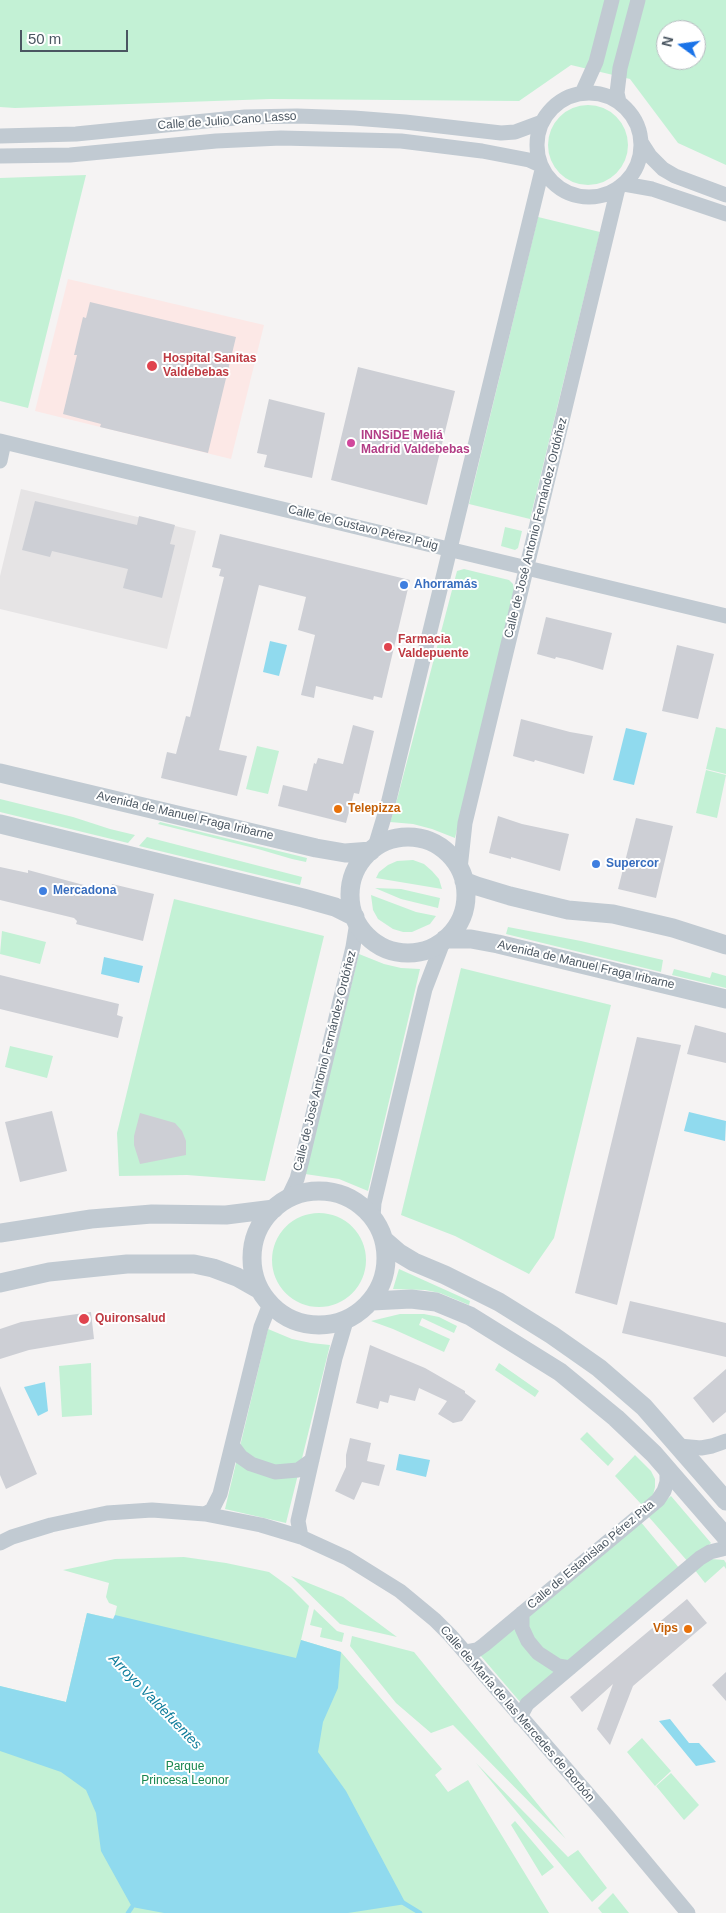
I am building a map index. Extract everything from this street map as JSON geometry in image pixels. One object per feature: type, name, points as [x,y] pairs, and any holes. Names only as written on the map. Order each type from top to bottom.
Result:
[{"type":"street","points":[[582,93],[594,69],[612,0]]},
{"type":"street","points":[[618,102],[617,93],[620,68],[638,0]]},
{"type":"street","points":[[641,142],[639,158],[634,172],[621,186],[602,196],[584,198],[568,194],[553,184],[541,167],[536,150],[537,136],[542,122],[553,108],[563,100],[582,93],[601,94],[618,102],[629,112],[637,126],[641,142],[650,156],[663,169],[675,176],[726,194]]},
{"type":"street","name":"Calle de Julio Cano Lasso","points":[[0,136],[76,134],[254,117],[354,118],[501,132],[515,132],[542,122]]},
{"type":"street","name":"Calle de Julio Cano Lasso","points":[[0,156],[70,155],[216,141],[281,138],[400,141],[482,151],[528,160],[541,167]]},
{"type":"street","points":[[373,849],[388,804],[541,167]]},
{"type":"street","points":[[621,186],[652,189],[726,214]]},
{"type":"street","name":"Calle de José Antonio Fernández Ordóñez","points":[[462,875],[465,823],[621,186]]},
{"type":"street","points":[[0,461],[2,441]]},
{"type":"street","name":"Calle de Gustavo Pérez Puig","points":[[2,441],[726,616]]},
{"type":"street","name":"Avenida de Manuel Fraga Iribarne","points":[[0,772],[316,848],[345,853],[373,849]]},
{"type":"street","points":[[0,824],[303,898],[335,907],[356,919]]},
{"type":"street","points":[[462,875],[466,901],[462,916],[452,933],[444,940],[422,951],[412,953],[394,952],[370,938],[356,919],[351,899],[352,882],[359,864],[373,849],[386,841],[396,838],[424,839],[442,848],[449,854],[462,875],[477,886],[568,910],[613,914],[673,928],[726,945]]},
{"type":"street","name":"Calle de José Antonio Fernández Ordóñez","points":[[281,1204],[297,1179],[302,1160],[353,947],[356,919]]},
{"type":"street","name":"Avenida de Manuel Fraga Iribarne","points":[[444,940],[471,939],[498,944],[726,999]]},
{"type":"street","points":[[373,1217],[374,1203],[425,988],[444,940]]},
{"type":"street","points":[[0,1233],[91,1219],[152,1214],[226,1215],[281,1204],[306,1192],[324,1191],[353,1199],[373,1217],[384,1240],[387,1259],[386,1272],[380,1289],[372,1301],[346,1321],[332,1325],[305,1325],[280,1314],[265,1297],[237,1277],[213,1268],[194,1264],[126,1264],[49,1272],[0,1283]]},
{"type":"street","points":[[205,1514],[212,1510],[216,1504],[261,1327],[265,1297],[254,1273],[252,1256],[255,1238],[262,1222],[281,1204]]},
{"type":"street","points":[[384,1240],[399,1253],[414,1262],[499,1302],[552,1335],[598,1368],[628,1393],[726,1501]]},
{"type":"street","points":[[372,1301],[411,1299],[436,1302],[470,1316],[560,1372],[616,1418],[667,1469],[726,1537]]},
{"type":"street","points":[[300,1537],[298,1521],[346,1321]]},
{"type":"street","points":[[678,1446],[701,1448],[726,1441]]},
{"type":"street","points":[[232,1446],[252,1464],[275,1472],[298,1470],[312,1460]]},
{"type":"street","name":"Calle de Estanislao Pérez Pita","points":[[466,1652],[477,1650],[658,1500],[667,1482],[667,1469]]},
{"type":"street","name":"Calle de María de las Mercedes de Borbón","points":[[6,1540],[51,1525],[108,1513],[152,1510],[205,1514],[261,1525],[300,1537],[347,1558],[400,1591],[435,1620],[466,1652],[688,1913]]},
{"type":"street","points":[[0,1528],[5,1534],[6,1540]]},
{"type":"street","points":[[520,1717],[527,1704],[700,1558],[716,1550],[726,1548]]},
{"type":"street","name":"Calle de Estanislao Pérez Pita","points":[[522,1613],[522,1628],[528,1641],[538,1653],[558,1666],[570,1668]]},
{"type":"shaded area","points":[[68,279],[264,325],[231,459],[35,411]]},
{"type":"shaded area","points":[[21,489],[196,531],[167,649],[0,609],[0,576]]},
{"type":"green space","points":[[0,0],[726,0],[726,165],[678,143],[630,79],[571,65],[519,101],[271,99],[0,107]]},
{"type":"green space","points":[[588,105],[603,108],[616,117],[625,130],[628,145],[625,160],[616,173],[603,182],[588,185],[573,182],[560,173],[551,160],[548,145],[551,130],[560,117],[573,108]]},
{"type":"green space","points":[[86,175],[28,408],[0,401],[0,178]]},
{"type":"green space","points":[[538,217],[600,232],[530,519],[469,504]]},
{"type":"green space","points":[[505,527],[522,531],[518,548],[515,550],[501,546]]},
{"type":"green space","points":[[464,569],[509,580],[513,584],[514,590],[455,838],[413,824],[390,822],[457,571]]},
{"type":"green space","points":[[716,727],[726,729],[726,774],[706,769]]},
{"type":"green space","points":[[257,746],[279,751],[268,794],[246,789]]},
{"type":"green space","points":[[706,770],[726,775],[717,818],[696,813]]},
{"type":"green space","points":[[0,799],[135,835],[128,843],[0,812]]},
{"type":"green space","points":[[160,822],[307,858],[306,862],[158,824]]},
{"type":"green space","points":[[147,837],[302,877],[300,885],[139,846]]},
{"type":"green space","points":[[413,860],[424,864],[432,871],[439,879],[442,889],[376,878],[379,872],[388,865],[397,861]]},
{"type":"green space","points":[[375,888],[401,889],[440,898],[438,908],[401,899]]},
{"type":"green space","points":[[371,895],[416,912],[436,916],[430,924],[412,932],[393,929],[378,919],[373,910]]},
{"type":"green space","points":[[174,899],[324,936],[265,1181],[187,1175],[119,1176],[117,1133]]},
{"type":"green space","points":[[508,927],[581,941],[663,960],[661,972],[506,934]]},
{"type":"green space","points":[[2,931],[46,942],[40,964],[0,954]]},
{"type":"green space","points":[[359,954],[384,964],[401,968],[420,969],[368,1191],[339,1179],[305,1174]]},
{"type":"green space","points":[[461,968],[611,1005],[554,1238],[529,1274],[455,1236],[401,1215]]},
{"type":"green space","points":[[674,969],[710,978],[712,972],[726,976],[726,988],[672,975]]},
{"type":"green space","points":[[10,1046],[53,1056],[47,1078],[5,1067]]},
{"type":"green space","points":[[319,1213],[337,1217],[352,1227],[362,1242],[366,1260],[362,1278],[352,1293],[337,1303],[319,1307],[301,1303],[286,1293],[276,1278],[272,1260],[276,1242],[286,1227],[301,1217]]},
{"type":"green space","points":[[399,1269],[470,1301],[469,1305],[440,1293],[425,1290],[393,1289]]},
{"type":"green space","points":[[400,1314],[424,1314],[439,1317],[457,1326],[454,1333],[422,1318],[419,1325],[450,1339],[444,1352],[371,1321]]},
{"type":"green space","points":[[268,1329],[292,1339],[330,1345],[286,1523],[225,1509]]},
{"type":"green space","points":[[91,1363],[92,1415],[62,1417],[59,1366]]},
{"type":"green space","points":[[499,1363],[539,1391],[535,1397],[495,1370]]},
{"type":"green space","points":[[587,1432],[614,1459],[608,1466],[580,1439]]},
{"type":"green space","points":[[635,1455],[651,1471],[655,1479],[653,1495],[642,1505],[615,1476]]},
{"type":"green space","points":[[671,1496],[711,1543],[689,1563],[648,1516]]},
{"type":"green space","points":[[640,1521],[680,1569],[521,1703],[480,1655]]},
{"type":"green space","name":"Parque Princesa Leonor","points":[[184,1557],[269,1572],[291,1588],[309,1606],[301,1640],[341,1652],[442,1769],[435,1775],[448,1792],[468,1780],[549,1913],[0,1913],[0,1686],[66,1702],[87,1613],[114,1619],[117,1606],[109,1603],[106,1597],[109,1583],[63,1570],[115,1559]]},
{"type":"green space","points":[[711,1559],[724,1560],[726,1569],[724,1566],[705,1583],[694,1569]]},
{"type":"green space","points":[[291,1576],[343,1597],[397,1637],[340,1624]]},
{"type":"green space","points":[[314,1609],[337,1631],[344,1633],[342,1642],[320,1637],[322,1628],[310,1625]]},
{"type":"green space","points":[[352,1636],[414,1652],[566,1839],[453,1725],[431,1733],[396,1703],[350,1646]]},
{"type":"green space","points":[[642,1738],[671,1771],[655,1786],[627,1752]]},
{"type":"green space","points":[[476,1763],[568,1857],[578,1850],[607,1888],[592,1902]]},
{"type":"green space","points":[[671,1773],[699,1805],[684,1820],[656,1786]]},
{"type":"green space","points":[[515,1821],[554,1867],[542,1876],[511,1825]]},
{"type":"green space","points":[[613,1893],[629,1913],[602,1913],[598,1908]]},
{"type":"water","points":[[270,641],[287,645],[279,676],[263,672]]},
{"type":"water","points":[[626,728],[647,733],[634,785],[613,780]]},
{"type":"water","points":[[104,957],[143,966],[139,983],[101,974]]},
{"type":"water","points":[[689,1112],[726,1121],[725,1141],[684,1131]]},
{"type":"water","points":[[45,1382],[48,1411],[38,1416],[24,1387]]},
{"type":"water","points":[[399,1454],[430,1460],[426,1477],[396,1470]]},
{"type":"water","name":"Parque Princesa Leonor","points":[[87,1613],[113,1619],[115,1615],[296,1658],[301,1640],[341,1652],[338,1688],[323,1722],[318,1752],[346,1791],[406,1904],[348,1913],[164,1913],[132,1907],[101,1851],[96,1813],[86,1790],[61,1772],[0,1751],[0,1686],[66,1702]]},
{"type":"water","points":[[670,1719],[689,1743],[699,1743],[716,1762],[696,1766],[659,1721]]},
{"type":"building","points":[[90,302],[236,337],[208,453],[100,427],[101,424],[63,414],[77,355],[74,355],[83,317],[86,318]]},
{"type":"building","name":"INNSiDE Meliá Madrid Valdebebas","points":[[358,367],[455,391],[427,505],[331,480]]},
{"type":"building","points":[[269,399],[325,413],[312,478],[264,467],[267,455],[257,453]]},
{"type":"building","points":[[35,501],[137,525],[139,516],[175,525],[170,544],[175,545],[162,598],[123,588],[128,569],[52,551],[50,557],[22,550]]},
{"type":"building","points":[[220,534],[410,580],[382,698],[374,696],[373,700],[316,686],[314,698],[301,695],[315,635],[298,630],[306,597],[259,585],[219,750],[247,756],[237,796],[161,778],[167,752],[176,754],[186,716],[190,717],[224,577],[219,576],[221,569],[212,567]]},
{"type":"building","points":[[546,617],[612,633],[603,670],[569,660],[556,657],[555,659],[537,654]]},
{"type":"building","points":[[677,645],[714,654],[698,719],[662,711]]},
{"type":"building","points":[[521,719],[593,736],[584,774],[535,760],[534,762],[513,756]]},
{"type":"building","points":[[353,725],[374,731],[359,794],[354,793],[346,823],[278,806],[283,785],[307,791],[314,763],[316,764],[318,758],[343,764]]},
{"type":"building","points":[[498,816],[522,824],[569,834],[560,871],[511,857],[511,859],[489,853]]},
{"type":"building","points":[[636,818],[673,826],[656,898],[618,889]]},
{"type":"building","points":[[0,867],[28,873],[28,870],[106,891],[108,887],[111,888],[112,884],[154,894],[143,941],[76,924],[77,921],[74,918],[0,900]]},
{"type":"building","points":[[0,975],[119,1004],[117,1015],[123,1017],[118,1038],[0,1009]]},
{"type":"building","points":[[695,1025],[726,1033],[726,1063],[687,1054]]},
{"type":"building","points":[[637,1037],[681,1045],[617,1305],[575,1293]]},
{"type":"building","points":[[52,1111],[67,1171],[20,1182],[5,1122]]},
{"type":"building","points":[[140,1113],[175,1123],[182,1131],[186,1141],[186,1155],[140,1164],[134,1145],[134,1136]]},
{"type":"building","points":[[630,1301],[726,1323],[726,1357],[622,1333]]},
{"type":"building","points":[[91,1312],[94,1339],[29,1350],[0,1359],[0,1329],[21,1322]]},
{"type":"building","points":[[370,1345],[425,1368],[465,1391],[476,1401],[462,1421],[453,1423],[438,1414],[447,1401],[419,1388],[415,1401],[390,1395],[388,1403],[380,1401],[378,1409],[356,1403]]},
{"type":"building","points":[[726,1369],[726,1412],[713,1423],[693,1398]]},
{"type":"building","points":[[0,1386],[37,1474],[6,1489],[0,1475]]},
{"type":"building","points":[[350,1438],[371,1443],[367,1461],[385,1465],[379,1486],[362,1482],[354,1500],[335,1491],[346,1467],[346,1455]]},
{"type":"building","points":[[687,1599],[707,1623],[633,1686],[610,1745],[597,1729],[613,1684],[582,1712],[570,1697]]},
{"type":"building","points":[[726,1672],[726,1701],[712,1685]]},
{"type":"waterway","name":"Arroyo Valdefuentes","points":[[402,1902],[420,1913]]},
{"type":"waterway","points":[[128,1913],[132,1907]]},
{"type":"place","name":"Hospital Sanitas Valdebebas","points":[[152,366]]},
{"type":"place","name":"INNSiDE Meliá Madrid Valdebebas","points":[[351,443]]},
{"type":"place","name":"Ahorramás","points":[[404,585]]},
{"type":"place","name":"Farmacia Valdepuente","points":[[388,647]]},
{"type":"place","name":"Telepizza","points":[[338,809]]},
{"type":"place","name":"Supercor","points":[[596,864]]},
{"type":"place","name":"Mercadona","points":[[43,891]]},
{"type":"place","name":"Quironsalud","points":[[84,1319]]},
{"type":"place","name":"Vips","points":[[688,1629]]}]
